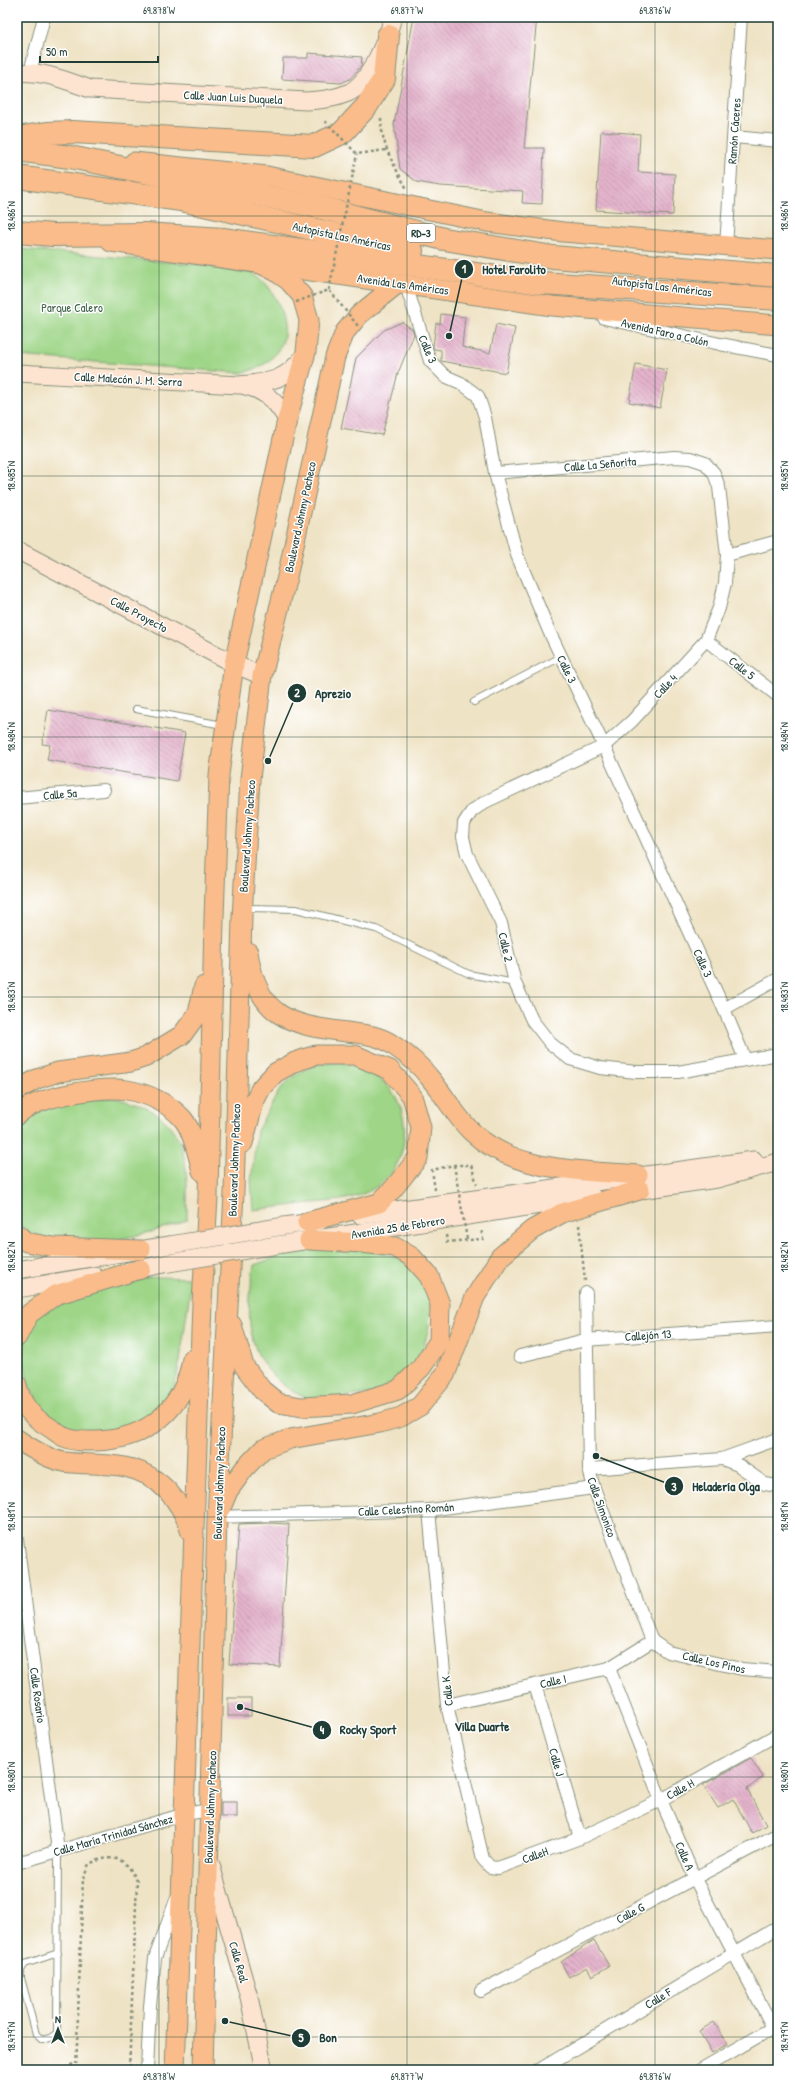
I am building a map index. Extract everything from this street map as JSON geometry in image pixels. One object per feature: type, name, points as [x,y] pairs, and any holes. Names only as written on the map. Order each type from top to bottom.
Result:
[{"type":"highway","points":[[17,138],[48,132],[73,132],[314,146],[342,132],[366,106],[384,80],[391,26]]},
{"type":"highway","name":"RD-3","points":[[17,150],[70,157]]},
{"type":"highway","name":"Autopista Las Américas","points":[[70,157],[318,207],[444,239],[545,256],[778,276]]},
{"type":"highway","name":"Autopista Las Américas","points":[[17,177],[182,200],[360,241],[493,267],[771,299]]},
{"type":"highway","name":"RD-3","points":[[17,232],[53,235]]},
{"type":"highway","name":"Autopista Las Américas","points":[[53,235],[146,234],[223,239],[541,283],[771,299]]},
{"type":"main road","name":"Calle Juan Luis Duquela","points":[[23,72],[60,78],[90,89],[306,101],[330,100],[350,92],[365,78],[391,26]]},
{"type":"main road","points":[[70,157],[151,163],[267,176],[417,206],[487,222],[563,232],[778,250]]},
{"type":"main road","name":"Avenida Las Américas","points":[[53,235],[148,246],[261,264],[552,306],[778,325]]},
{"type":"main road","name":"Boulevard Johnny Pacheco","points":[[175,2070],[202,1303],[208,1197],[214,918],[220,775],[234,664],[287,420],[306,352],[309,320],[302,296],[289,281],[275,271],[261,264]]},
{"type":"main road","name":"Boulevard Johnny Pacheco","points":[[203,2070],[217,1517],[227,1303],[234,1193],[242,913],[250,779],[262,676],[289,569],[335,357],[345,332],[359,315],[402,284]]},
{"type":"main road","name":"Calle Malecón J. M. Serra","points":[[17,373],[239,385],[264,383],[278,379],[296,367],[306,352]]},
{"type":"main road","name":"Calle Malecón J. M. Serra","points":[[239,385],[261,392],[274,400],[287,420]]},
{"type":"main road","name":"Calle Proyecto","points":[[17,550],[234,664],[262,676]]},
{"type":"main road","points":[[242,913],[250,968],[260,995],[280,1015],[310,1028],[372,1035],[392,1044],[428,1075],[472,1132],[505,1155],[531,1164],[639,1183]]},
{"type":"main road","points":[[17,1090],[37,1079],[58,1072],[131,1062],[146,1057],[182,1035],[198,1013],[202,1001],[214,918]]},
{"type":"main road","points":[[234,1193],[246,1130],[254,1102],[261,1088],[275,1073],[295,1062],[316,1055],[355,1056],[390,1070],[412,1096],[421,1127],[418,1158],[393,1189],[379,1203],[308,1231]]},
{"type":"main road","points":[[17,1115],[36,1103],[62,1096],[109,1088],[128,1090],[159,1100],[184,1120],[196,1146],[208,1197]]},
{"type":"main road","name":"Avenida 25 de Febrero","points":[[17,1289],[141,1260],[170,1245],[284,1226],[308,1231],[639,1183],[778,1157]]},
{"type":"main road","name":"Avenida 25 de Febrero","points":[[17,1270],[141,1260],[169,1263],[283,1244],[308,1231],[437,1204],[481,1198],[639,1183],[717,1178],[778,1162]]},
{"type":"main road","points":[[217,1517],[228,1491],[244,1469],[263,1448],[290,1439],[380,1423],[401,1416],[420,1406],[445,1375],[475,1297],[500,1257],[532,1230],[562,1213],[576,1209],[639,1183]]},
{"type":"main road","points":[[227,1303],[236,1342],[244,1366],[262,1390],[278,1403],[302,1407],[352,1404],[398,1390],[420,1368],[439,1341],[440,1304],[429,1276],[412,1257],[395,1247],[362,1243],[308,1231]]},
{"type":"main road","points":[[17,1234],[26,1242],[141,1260]]},
{"type":"main road","points":[[17,1337],[29,1314],[55,1294],[141,1260]]},
{"type":"main road","points":[[17,1385],[19,1397],[33,1417],[64,1437],[83,1442],[114,1440],[134,1436],[162,1419],[183,1391],[190,1374],[202,1303]]},
{"type":"main road","points":[[17,1439],[31,1448],[62,1462],[126,1467],[156,1480],[171,1493],[182,1510],[193,1544]]},
{"type":"main road","name":"Calle Real","points":[[208,1856],[249,1997],[264,2070]]},
{"type":"street","points":[[23,72],[44,17]]},
{"type":"street","name":"Ramón Cáceres","points":[[726,246],[741,17]]},
{"type":"street","points":[[734,138],[778,141]]},
{"type":"street","name":"Calle 3","points":[[402,284],[430,361],[445,376],[461,383],[478,396],[485,417],[496,473],[517,556],[561,657],[604,746],[724,1009],[745,1059]]},
{"type":"street","name":"Avenida Faro a Colón","points":[[552,306],[720,344],[778,355]]},
{"type":"street","name":"Calle La Señorita","points":[[496,473],[674,457],[690,458],[705,463]]},
{"type":"street","name":"Calle 4","points":[[464,823],[472,811],[485,802],[604,746],[632,721],[706,640],[719,608],[724,589],[727,555],[719,487],[714,473],[705,463]]},
{"type":"street","points":[[727,555],[778,541]]},
{"type":"street","name":"Calle 5","points":[[706,640],[778,696]]},
{"type":"street","name":"Calle 5a","points":[[17,798],[104,790]]},
{"type":"street","name":"Calle 2","points":[[464,823],[463,837],[467,854],[501,923],[515,983],[532,1020],[550,1044],[570,1059],[600,1068],[636,1072],[678,1072],[745,1059]]},
{"type":"street","points":[[724,1009],[778,979]]},
{"type":"street","points":[[745,1059],[778,1054]]},
{"type":"street","name":"Calle Simonico","points":[[586,1293],[585,1340],[588,1469],[652,1641]]},
{"type":"street","name":"Callejón 13","points":[[520,1356],[585,1340],[778,1326]]},
{"type":"street","points":[[588,1469],[722,1459],[778,1439]]},
{"type":"street","points":[[722,1459],[738,1465],[765,1484],[778,1486]]},
{"type":"street","name":"Calle Celestino Román","points":[[217,1517],[429,1510],[594,1488]]},
{"type":"street","name":"Calle K","points":[[429,1510],[447,1705],[483,1859],[490,1867]]},
{"type":"street","name":"Calle Rosario","points":[[17,1540],[58,1850]]},
{"type":"street","name":"Calle I","points":[[447,1705],[609,1668],[652,1641]]},
{"type":"street","name":"Calle Los Pinos","points":[[652,1641],[668,1652],[742,1669],[778,1672]]},
{"type":"street","name":"Calle A","points":[[609,1668],[661,1800],[695,1879],[777,2030]]},
{"type":"street","name":"Calle J","points":[[535,1685],[580,1838]]},
{"type":"street","name":"Calle H","points":[[580,1838],[661,1800],[778,1734]]},
{"type":"street","name":"Calle María Trinidad Sánchez","points":[[17,1863],[185,1814],[210,1810]]},
{"type":"street","name":"Calle G","points":[[481,1991],[778,1834]]},
{"type":"street","name":"CalleH","points":[[490,1867],[498,1868],[580,1838]]},
{"type":"street","name":"Boulevard Johnny Pacheco","points":[[148,2070],[150,2006],[155,1958],[181,1889]]},
{"type":"street","name":"Calle F","points":[[539,2070],[778,1927]]},
{"type":"street","points":[[700,2070],[777,2030]]},
{"type":"lane","points":[[474,702],[561,657]]},
{"type":"lane","points":[[136,709],[226,726]]},
{"type":"lane","points":[[242,913],[296,909],[376,928],[469,974],[515,983]]},
{"type":"lane","points":[[58,1850],[58,1953],[57,2033],[50,2038],[42,2040],[36,2034],[21,1978],[21,1970],[25,1964],[58,1953]]},
{"type":"path","points":[[325,121],[357,154]]},
{"type":"path","points":[[357,154],[386,150],[417,206]]},
{"type":"path","points":[[329,290],[357,154]]},
{"type":"path","points":[[296,302],[329,290]]},
{"type":"path","points":[[329,290],[358,326]]},
{"type":"path","points":[[437,1204],[432,1170],[454,1165],[471,1165],[481,1198]]},
{"type":"path","points":[[454,1165],[467,1239]]},
{"type":"path","points":[[576,1209],[582,1237],[586,1293]]},
{"type":"path","points":[[76,2070],[83,1878],[89,1864],[101,1859],[114,1858],[128,1864],[137,1881],[129,2070]]},
{"type":"path","points":[[67,2070],[68,2067],[76,2062]]},
{"type":"green space","name":"Parque Calero","points":[[17,249],[217,266],[247,271],[261,279],[274,296],[283,317],[284,337],[277,351],[265,364],[241,373],[17,356]]},
{"type":"green space","points":[[341,1062],[355,1066],[375,1075],[386,1084],[398,1101],[402,1114],[404,1142],[401,1155],[395,1168],[387,1179],[376,1187],[358,1196],[340,1200],[253,1210],[251,1181],[257,1131],[280,1089],[295,1075],[317,1064]]},
{"type":"green space","points":[[116,1097],[139,1105],[158,1115],[170,1126],[178,1139],[186,1169],[187,1220],[151,1232],[95,1245],[39,1240],[22,1226],[17,1218],[17,1123],[59,1102]]},
{"type":"green space","points":[[324,1247],[366,1250],[387,1254],[397,1258],[406,1263],[418,1274],[426,1288],[430,1320],[427,1336],[421,1352],[413,1366],[393,1388],[389,1390],[328,1400],[309,1398],[284,1386],[268,1370],[259,1357],[250,1328],[249,1313],[254,1265],[291,1252]]},
{"type":"green space","points":[[156,1277],[192,1278],[180,1361],[174,1388],[159,1411],[139,1426],[113,1434],[86,1434],[61,1424],[41,1407],[28,1383],[23,1356],[26,1338],[37,1313],[58,1298],[114,1282]]},
{"type":"building","points":[[414,17],[537,17],[524,148],[544,148],[542,204],[522,203],[523,191],[440,186],[417,182],[400,169],[394,124]]},
{"type":"building","points":[[308,53],[362,57],[361,66],[350,79],[341,83],[282,79],[283,58],[308,58]]},
{"type":"building","points":[[601,131],[640,134],[638,172],[675,174],[673,215],[596,210]]},
{"type":"building","points":[[441,314],[465,317],[462,347],[490,353],[496,324],[515,328],[506,373],[441,361],[441,350],[434,349],[433,347],[436,323],[440,324]]},
{"type":"building","points":[[402,322],[412,329],[414,334],[398,373],[382,435],[341,428],[356,358],[384,330]]},
{"type":"building","points":[[636,364],[667,370],[660,408],[629,402]]},
{"type":"building","points":[[48,710],[185,733],[177,781],[47,760],[50,745],[42,744]]},
{"type":"building","points":[[239,1524],[289,1524],[280,1667],[229,1664]]},
{"type":"building","points":[[228,1698],[251,1698],[251,1716],[228,1716]]},
{"type":"building","points":[[751,1758],[763,1777],[747,1789],[766,1825],[752,1833],[733,1799],[718,1808],[703,1785]]},
{"type":"building","points":[[221,1802],[237,1802],[237,1817],[221,1817]]},
{"type":"building","points":[[594,1940],[609,1966],[592,1976],[587,1967],[569,1977],[561,1962]]},
{"type":"building","points":[[714,2022],[728,2044],[712,2053],[699,2031]]},
{"type":"place","name":"Hotel Farolito","points":[[449,336]]},
{"type":"place","name":"Aprezio","points":[[268,761]]},
{"type":"place","name":"Heladería Olga","points":[[596,1456]]},
{"type":"place","name":"Rocky Sport","points":[[240,1707]]},
{"type":"place","name":"Bon","points":[[225,2021]]},
{"type":"district","name":"Villa Duarte","points":[[482,1726]]}]
